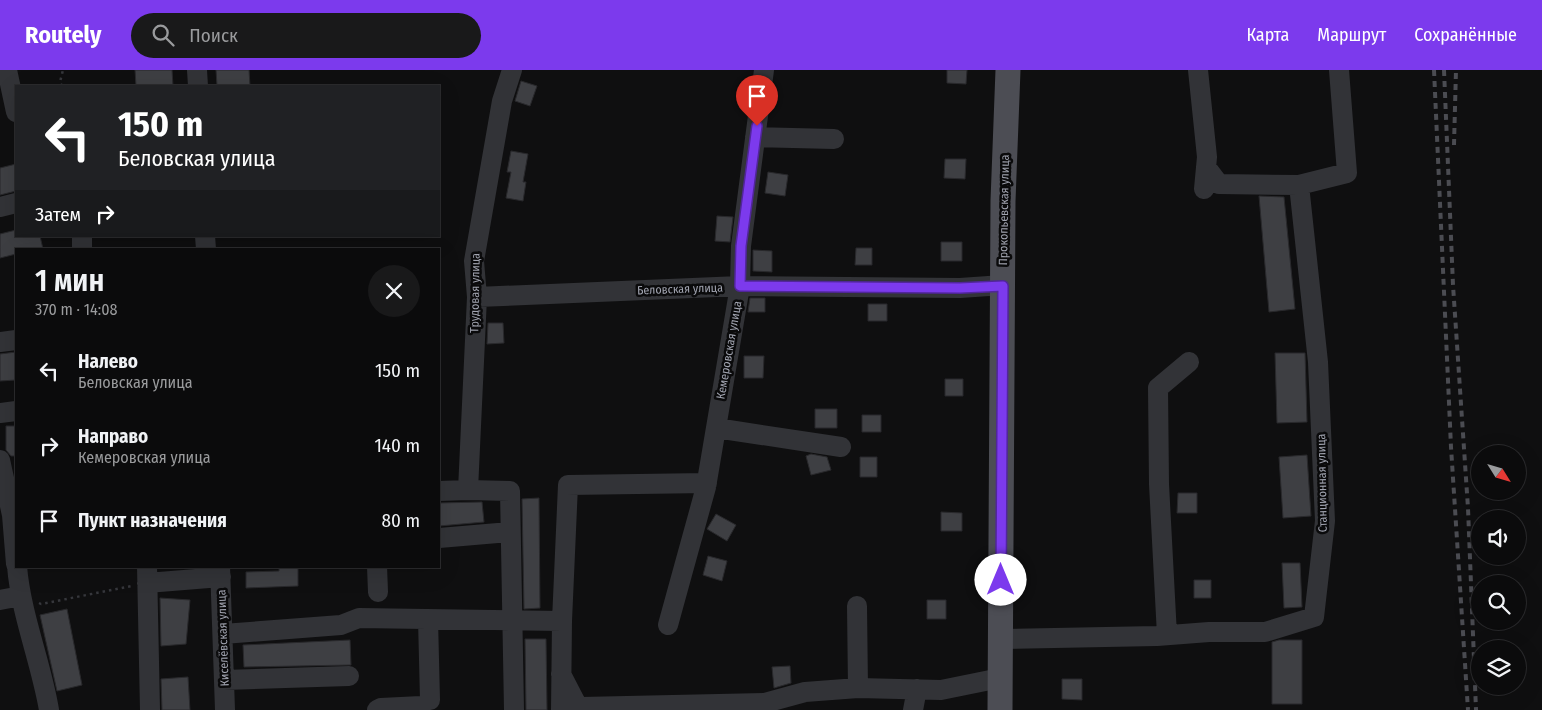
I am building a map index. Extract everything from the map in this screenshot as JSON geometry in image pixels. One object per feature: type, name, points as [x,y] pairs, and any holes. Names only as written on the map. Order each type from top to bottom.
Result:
[{"type":"main road","name":"Прокопьевская улица","points":[[1000,710],[1003,201],[1008,70]]},
{"type":"street","points":[[7,70],[15,107]]},
{"type":"street","points":[[197,70],[198,85]]},
{"type":"street","name":"Трудовая улица","points":[[468,490],[477,297],[474,262],[502,101],[512,70]]},
{"type":"street","name":"Кемеровская улица","points":[[668,624],[706,484],[716,428],[740,286],[741,246],[764,70]]},
{"type":"street","points":[[1198,70],[1207,157],[1204,190]]},
{"type":"street","points":[[1206,167],[1219,184],[1299,185],[1347,173],[1339,70]]},
{"type":"street","points":[[755,138],[834,140]]},
{"type":"street","name":"Станционная улица","points":[[1000,640],[1209,632],[1265,632],[1314,618],[1325,511],[1318,362],[1299,185]]},
{"type":"street","points":[[0,207],[15,203]]},
{"type":"street","name":"Беловская улица","points":[[477,297],[740,286],[960,288],[1003,286]]},
{"type":"street","points":[[0,342],[15,340]]},
{"type":"street","points":[[1167,635],[1159,484],[1158,388],[1189,362]]},
{"type":"street","points":[[0,413],[15,411]]},
{"type":"street","points":[[716,428],[842,447]]},
{"type":"street","points":[[5,471],[12,515],[15,552]]},
{"type":"street","points":[[561,710],[562,621],[568,485],[706,484]]},
{"type":"street","points":[[440,491],[510,491],[514,710]]},
{"type":"street","points":[[440,538],[510,532]]},
{"type":"street","points":[[16,568],[18,585],[39,662],[49,710]]},
{"type":"street","points":[[377,568],[378,592]]},
{"type":"street","points":[[150,710],[147,575],[221,572]]},
{"type":"street","name":"Киселёвская улица","points":[[221,572],[225,710]]},
{"type":"street","points":[[0,600],[21,596]]},
{"type":"street","points":[[857,606],[858,688]]},
{"type":"street","points":[[224,634],[341,625],[359,618],[562,621]]},
{"type":"street","points":[[377,710],[425,703],[428,619]]},
{"type":"street","points":[[561,674],[576,703],[581,707],[802,701],[858,688],[940,690],[1000,678]]},
{"type":"street","points":[[224,680],[349,676]]},
{"type":"street","points":[[913,710],[918,689]]},
{"type":"path","points":[[62,85],[60,82],[64,70]]},
{"type":"path","points":[[21,596],[41,604],[147,575]]},
{"type":"building","points":[[135,70],[172,70],[173,85],[136,85]]},
{"type":"building","points":[[216,70],[249,70],[250,85],[217,85]]},
{"type":"building","points":[[947,70],[967,70],[966,84],[947,83]]},
{"type":"building","points":[[521,81],[537,86],[530,106],[515,101]]},
{"type":"building","points":[[511,151],[528,154],[523,182],[526,182],[523,201],[506,198],[511,172],[507,172]]},
{"type":"building","points":[[945,159],[966,159],[965,179],[944,178]]},
{"type":"building","points":[[15,164],[15,191],[0,195],[0,168]]},
{"type":"building","points":[[768,172],[788,175],[785,196],[765,193]]},
{"type":"building","points":[[1259,196],[1284,197],[1295,309],[1269,312]]},
{"type":"building","points":[[717,216],[733,217],[730,242],[715,241]]},
{"type":"building","points":[[15,230],[15,237],[40,237],[43,248],[15,248],[15,254],[0,258],[0,234]]},
{"type":"building","points":[[941,242],[962,242],[962,261],[941,261]]},
{"type":"building","points":[[856,248],[872,248],[872,265],[855,265]]},
{"type":"building","points":[[753,250],[772,251],[772,272],[753,271]]},
{"type":"building","points":[[750,298],[765,298],[765,312],[748,312]]},
{"type":"building","points":[[868,304],[887,304],[887,321],[868,321]]},
{"type":"building","points":[[488,323],[503,323],[504,343],[487,344]]},
{"type":"building","points":[[15,352],[15,380],[0,381],[0,354]]},
{"type":"building","points":[[1275,353],[1305,353],[1307,422],[1277,423]]},
{"type":"building","points":[[744,356],[764,356],[763,378],[744,378]]},
{"type":"building","points":[[945,379],[963,379],[963,396],[945,396]]},
{"type":"building","points":[[815,409],[837,409],[837,428],[815,428]]},
{"type":"building","points":[[862,415],[881,415],[881,432],[862,432]]},
{"type":"building","points":[[6,426],[15,426],[15,456],[11,456],[6,450]]},
{"type":"building","points":[[811,454],[827,457],[831,470],[811,475],[806,456]]},
{"type":"building","points":[[1307,455],[1311,516],[1283,518],[1279,457]]},
{"type":"building","points":[[860,457],[877,457],[877,477],[860,477]]},
{"type":"building","points":[[1178,493],[1197,493],[1197,513],[1177,513]]},
{"type":"building","points":[[539,498],[540,608],[524,609],[522,499]]},
{"type":"building","points":[[482,502],[484,522],[440,526],[440,503]]},
{"type":"building","points":[[941,512],[962,513],[962,531],[941,531]]},
{"type":"building","points":[[716,514],[736,525],[727,541],[707,529]]},
{"type":"building","points":[[708,556],[727,561],[722,581],[703,575]]},
{"type":"building","points":[[1282,563],[1300,563],[1302,607],[1284,608]]},
{"type":"building","points":[[279,568],[298,568],[298,586],[246,588],[246,572],[279,571]]},
{"type":"building","points":[[1194,580],[1211,580],[1211,598],[1194,598]]},
{"type":"building","points":[[160,598],[190,600],[186,644],[161,646]]},
{"type":"building","points":[[927,600],[946,600],[946,619],[927,619]]},
{"type":"building","points":[[67,609],[82,685],[57,691],[40,615]]},
{"type":"building","points":[[525,639],[546,639],[547,710],[526,710]]},
{"type":"building","points":[[350,640],[351,665],[244,667],[243,645]]},
{"type":"building","points":[[1279,640],[1302,640],[1302,704],[1272,704],[1272,642]]},
{"type":"building","points":[[790,666],[791,683],[774,688],[772,667]]},
{"type":"building","points":[[188,677],[190,710],[162,710],[161,679]]},
{"type":"building","points":[[1062,679],[1082,679],[1082,700],[1062,699]]},
{"type":"railway","points":[[1434,70],[1451,447],[1468,710]]},
{"type":"railway","points":[[1444,70],[1453,285],[1468,508],[1476,710]]},
{"type":"railway","points":[[1454,145],[1456,70]]},
{"type":"route","points":[[757,126],[741,246],[740,286],[960,288],[1003,286],[1001,580]]}]
